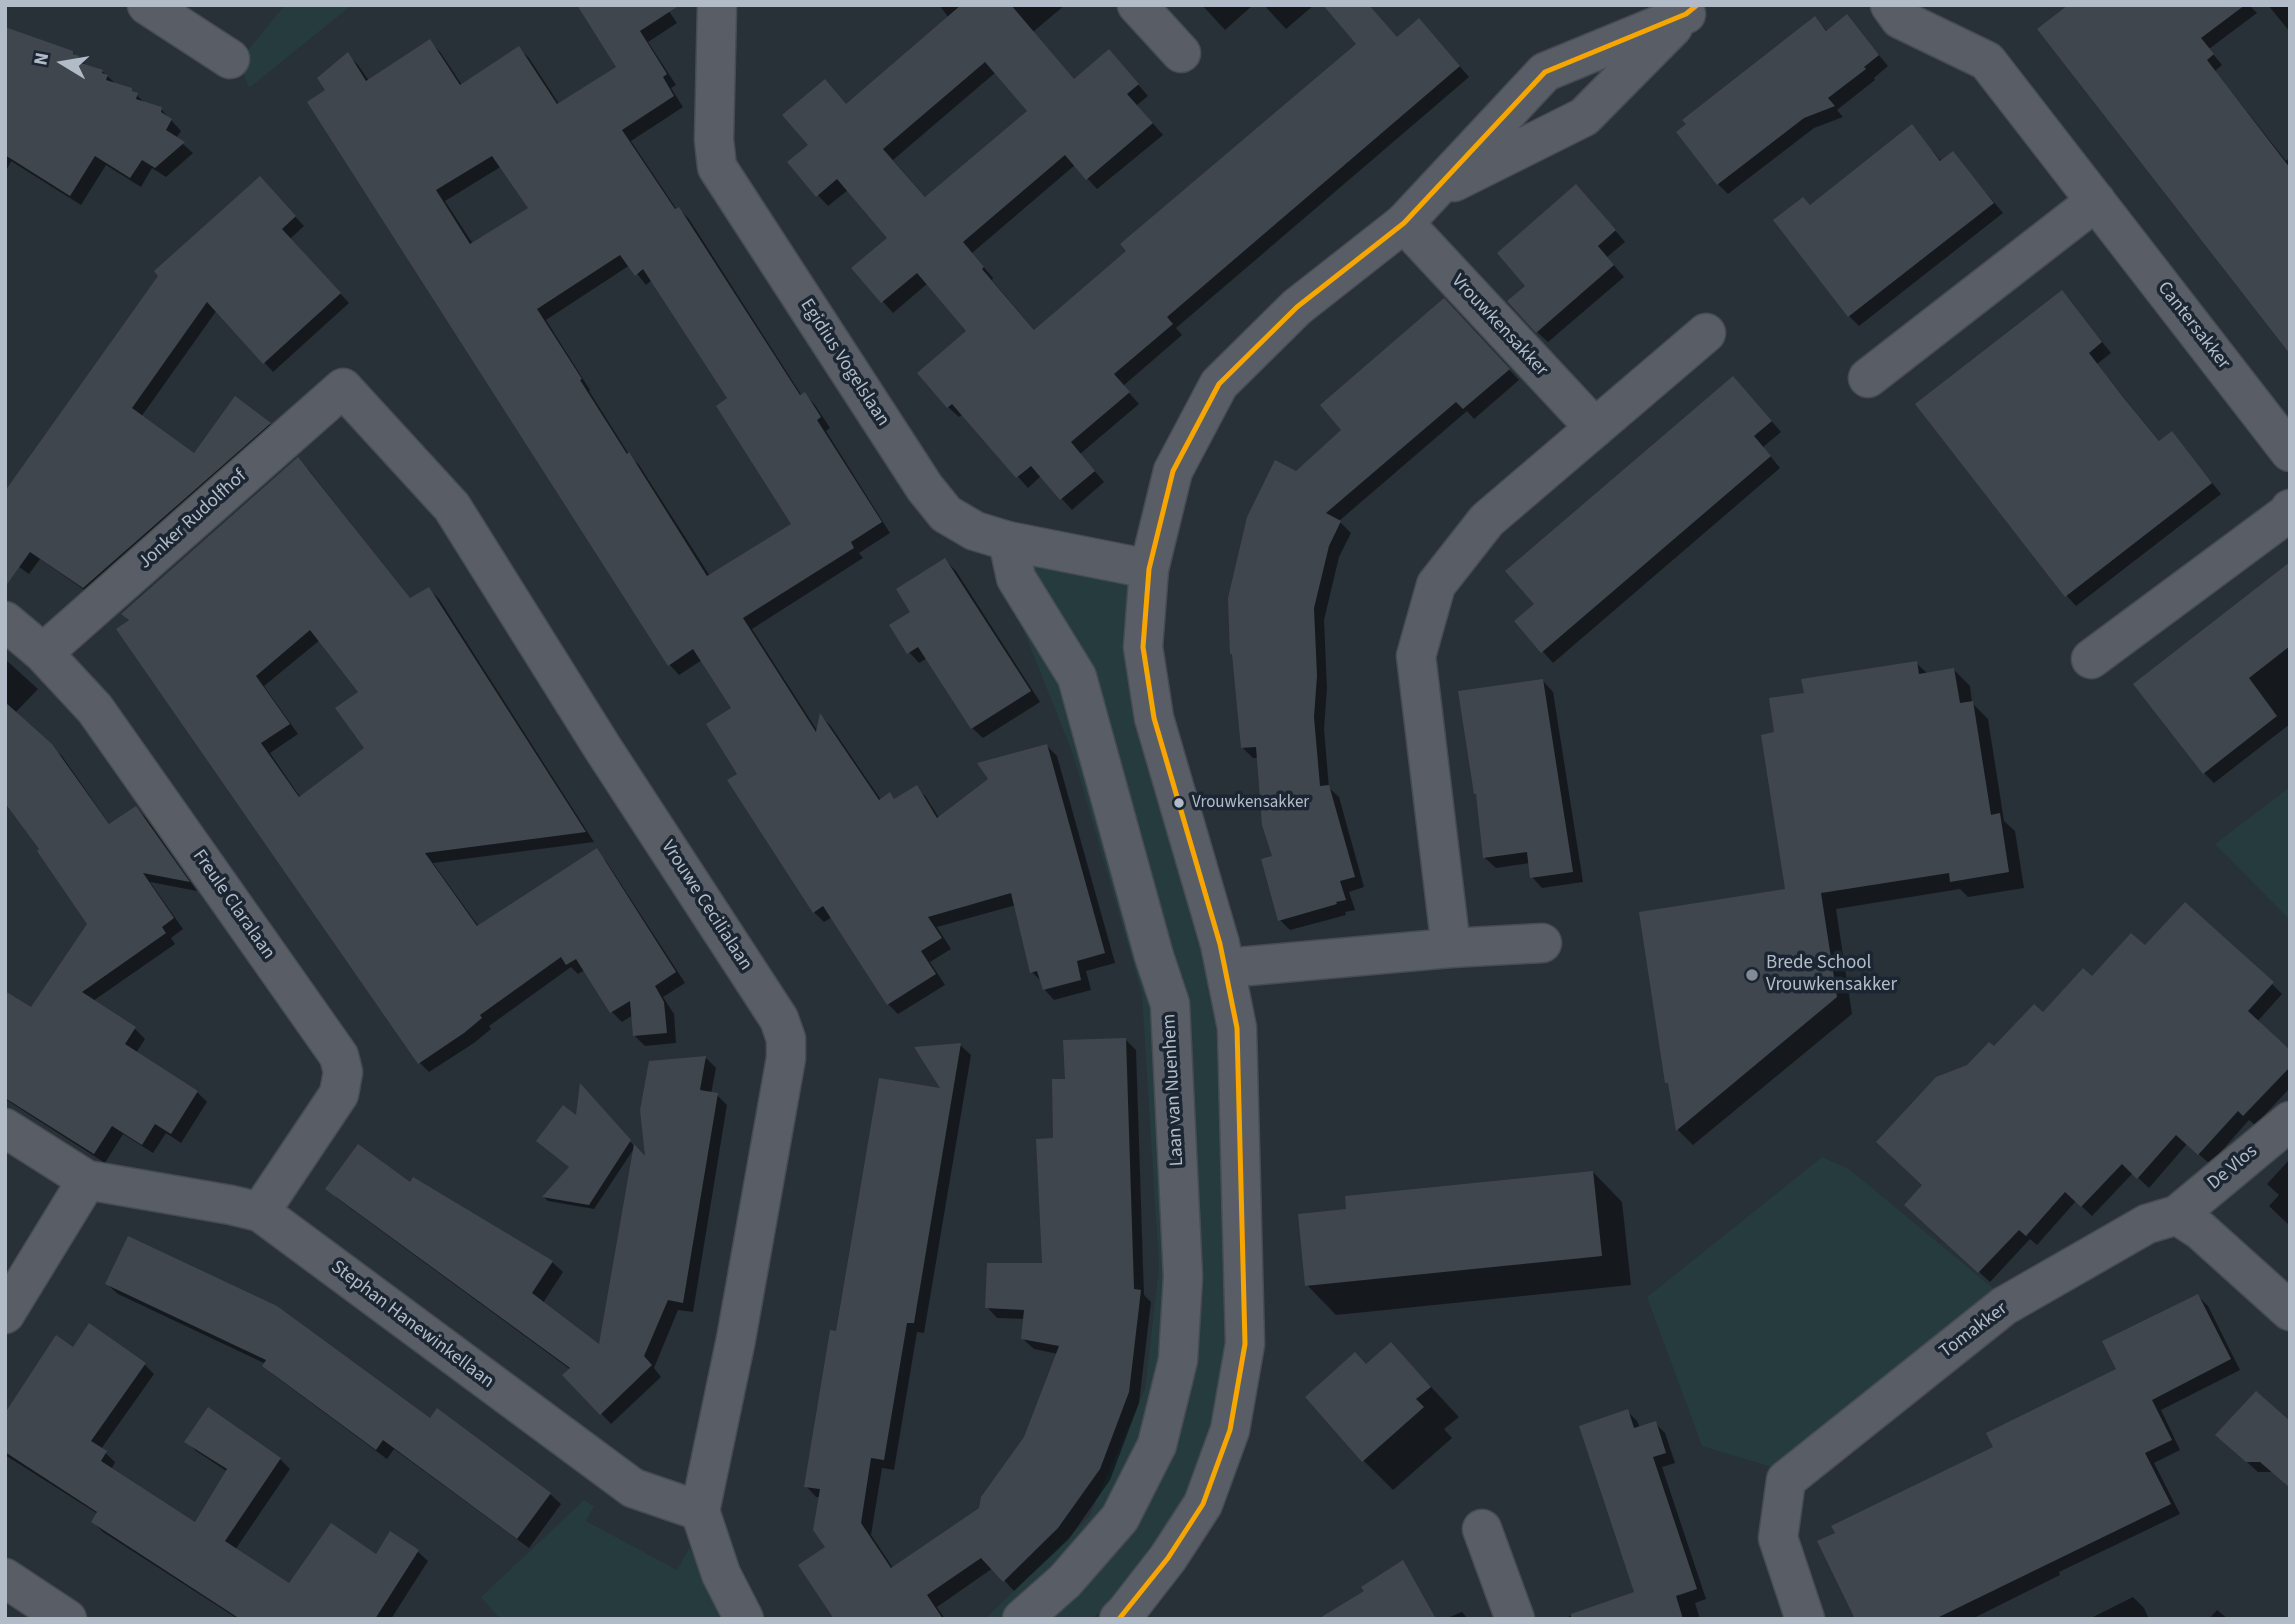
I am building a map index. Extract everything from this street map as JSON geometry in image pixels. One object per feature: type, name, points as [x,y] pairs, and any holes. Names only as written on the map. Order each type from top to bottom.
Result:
[{"type":"street","points":[[147,5],[230,59]]},
{"type":"street","name":"Egidius Vogelslaan","points":[[716,5],[714,140],[717,167],[925,488],[946,514],[975,531],[1008,541],[1149,569]]},
{"type":"street","points":[[1137,5],[1181,53]]},
{"type":"street","name":"Cantersakker","points":[[1890,5],[1900,19],[1987,61],[2290,452]]},
{"type":"street","points":[[1119,1619],[1168,1558],[1203,1504],[1230,1430],[1245,1344],[1237,1040],[1226,968],[1154,718],[1143,647],[1149,569],[1173,471],[1219,384],[1297,307],[1404,223],[1545,72],[1691,10]]},
{"type":"street","points":[[1434,193],[1584,117],[1691,10]]},
{"type":"street","points":[[1867,379],[2096,201]]},
{"type":"street","name":"Vrouwkensakker","points":[[1404,223],[1595,428]]},
{"type":"street","points":[[1451,948],[1416,656],[1436,585],[1487,520],[1706,333]]},
{"type":"street","name":"Jonker Rudolfhof","points":[[43,653],[343,388]]},
{"type":"street","name":"Vrouwe Cecilialaan","points":[[343,388],[452,507],[783,1029],[786,1058],[736,1339],[701,1511]]},
{"type":"street","points":[[2091,659],[2290,509]]},
{"type":"street","name":"Laan van Nuenhem","points":[[1008,541],[1016,578],[1077,677],[1154,956],[1170,1004],[1183,1277],[1178,1360],[1157,1445],[1120,1518],[1065,1581],[1022,1619]]},
{"type":"street","name":"Freule Claralaan","points":[[5,621],[43,653],[95,709],[339,1056],[343,1072],[339,1094],[260,1212]]},
{"type":"street","points":[[1226,968],[1451,948],[1542,943]]},
{"type":"street","name":"De Vlos","points":[[2177,1215],[2290,1121]]},
{"type":"street","name":"Stephan Hanewinkellaan","points":[[5,1128],[87,1180],[260,1212],[634,1488],[701,1511]]},
{"type":"street","points":[[5,1314],[87,1180]]},
{"type":"street","points":[[2177,1215],[2200,1230],[2290,1311]]},
{"type":"street","name":"Tomakker","points":[[1805,1619],[1777,1538],[1786,1480],[2004,1306],[2147,1224],[2177,1215]]},
{"type":"street","points":[[701,1511],[721,1574],[744,1619]]},
{"type":"street","points":[[1482,1529],[1515,1619]]},
{"type":"street","points":[[5,1578],[66,1619]]},
{"type":"green space","points":[[285,5],[352,5],[249,88],[239,61]]},
{"type":"green space","points":[[981,524],[1133,559],[1225,1018],[1234,1343],[1212,1440],[1177,1520],[1110,1602],[1092,1619],[985,1619],[1089,1517],[1145,1389],[1159,1268],[1142,994],[1073,754]]},
{"type":"green space","points":[[2290,787],[2290,920],[2215,844]]},
{"type":"green space","points":[[1822,1157],[1849,1169],[2005,1298],[1788,1472],[1702,1446],[1647,1297]]},
{"type":"green space","points":[[584,1500],[594,1506],[586,1521],[677,1570],[689,1548],[728,1619],[500,1619],[481,1597]]},
{"type":"building","points":[[577,5],[680,5],[640,31],[667,74],[663,77],[674,96],[622,130],[675,209],[679,207],[800,395],[805,392],[821,417],[817,420],[882,522],[851,542],[854,548],[743,618],[816,732],[820,713],[879,800],[890,792],[894,799],[917,785],[937,818],[988,779],[977,763],[1047,744],[1105,953],[1077,961],[1081,980],[1043,990],[1037,971],[1030,973],[1011,893],[928,917],[942,938],[921,951],[936,974],[887,1005],[823,906],[813,913],[727,780],[737,774],[706,724],[731,708],[693,649],[668,666],[307,102],[325,90],[317,78],[348,52],[366,81],[430,39],[460,85],[519,46],[557,104],[616,67]],"holes":[[[492,156],[528,208],[470,244],[436,190]],[[620,255],[635,276],[643,269],[727,398],[716,406],[791,524],[707,576],[537,309]]]},
{"type":"building","points":[[961,5],[1011,5],[1074,79],[1109,49],[1139,84],[1127,94],[1153,123],[1086,180],[1065,155],[963,242],[984,267],[982,269],[1034,330],[1126,251],[1120,244],[1356,44],[1323,5],[1369,5],[1397,37],[1419,18],[1460,66],[1167,317],[1173,324],[1114,374],[1130,392],[1071,442],[1095,471],[1060,500],[1031,466],[1016,478],[952,404],[947,408],[917,373],[966,331],[917,273],[881,303],[851,268],[887,238],[837,179],[816,197],[787,162],[808,145],[782,115],[825,79],[846,104]],"holes":[[[985,62],[1027,111],[925,197],[883,149]]]},
{"type":"building","points":[[2068,5],[2245,5],[2201,38],[2214,54],[2207,60],[2290,168],[2290,354],[2037,29]]},
{"type":"building","points":[[1847,14],[1879,55],[1864,67],[1866,69],[1828,98],[1835,106],[1804,118],[1717,185],[1676,132],[1686,124],[1682,120],[1815,16],[1826,31]]},
{"type":"building","points":[[5,27],[73,51],[73,54],[79,56],[78,62],[103,70],[102,73],[108,75],[106,80],[132,88],[132,91],[138,93],[136,99],[162,107],[161,112],[172,119],[166,130],[185,142],[155,168],[142,160],[130,178],[95,156],[70,196],[5,155]]},
{"type":"building","points":[[1912,124],[1940,161],[1953,151],[1994,203],[1848,317],[1773,220],[1803,197],[1810,205]]},
{"type":"building","points":[[260,176],[296,216],[282,229],[341,293],[263,364],[207,302],[132,408],[194,453],[235,396],[271,423],[83,588],[30,552],[5,587],[5,491],[158,276],[154,271]]},
{"type":"building","points":[[1576,184],[1616,230],[1598,246],[1614,265],[1536,333],[1507,301],[1525,286],[1497,253]]},
{"type":"building","points":[[2062,290],[2102,342],[2089,353],[2123,397],[2159,441],[2172,431],[2212,483],[2065,597],[1915,404]]},
{"type":"building","points":[[1444,298],[1510,369],[1463,409],[1456,402],[1326,513],[1341,521],[1329,546],[1314,608],[1317,676],[1314,717],[1320,786],[1329,785],[1355,877],[1340,881],[1346,900],[1278,921],[1261,859],[1272,856],[1262,825],[1256,747],[1241,748],[1230,654],[1228,598],[1247,517],[1275,460],[1296,471],[1341,430],[1320,405]]},
{"type":"building","points":[[1733,376],[1772,421],[1754,436],[1771,456],[1541,653],[1514,621],[1534,604],[1505,571]]},
{"type":"building","points":[[298,457],[410,598],[429,587],[586,832],[425,853],[477,926],[597,848],[676,972],[655,986],[664,1002],[667,1033],[633,1036],[630,1001],[610,1013],[576,959],[566,965],[561,957],[480,1015],[482,1018],[464,1033],[418,1064],[116,629],[129,620],[121,614]],"holes":[[[310,630],[358,692],[335,708],[364,748],[299,797],[261,743],[290,724],[256,676]]]},
{"type":"building","points":[[945,558],[1031,691],[971,729],[918,647],[907,654],[889,625],[910,612],[896,589]]},
{"type":"building","points":[[2290,562],[2290,646],[2249,678],[2277,716],[2203,774],[2133,684]]},
{"type":"building","points":[[1917,661],[1919,674],[1954,668],[1960,703],[1973,701],[1991,815],[2000,813],[2009,872],[1950,882],[1949,873],[1821,893],[1837,997],[1676,1131],[1668,1083],[1665,1083],[1639,912],[1785,889],[1761,735],[1774,732],[1769,698],[1804,693],[1801,679]]},
{"type":"building","points":[[1543,679],[1573,872],[1530,878],[1527,852],[1483,858],[1476,794],[1458,691]]},
{"type":"building","points":[[5,702],[52,744],[109,824],[136,806],[190,882],[143,873],[174,918],[162,927],[166,933],[82,992],[136,1027],[125,1044],[198,1091],[171,1134],[155,1124],[142,1145],[112,1126],[94,1154],[5,1098],[5,991],[31,1007],[87,924],[37,851],[39,849],[5,803]]},
{"type":"building","points":[[2185,902],[2274,982],[2248,1011],[2290,1050],[2290,1067],[2243,1116],[2238,1111],[2198,1155],[2176,1135],[2137,1179],[2122,1164],[2081,1207],[2065,1192],[2026,1236],[2019,1230],[1978,1273],[1904,1205],[1922,1185],[1876,1142],[1936,1077],[1967,1065],[1989,1042],[1994,1046],[2034,1004],[2043,1012],[2083,968],[2092,976],[2131,933],[2145,945]]},
{"type":"building","points":[[1126,1038],[1134,1289],[1141,1290],[1129,1392],[1100,1469],[1058,1528],[1003,1582],[981,1558],[927,1595],[943,1619],[834,1619],[798,1565],[825,1547],[813,1530],[820,1489],[804,1487],[830,1330],[836,1331],[879,1078],[940,1088],[914,1047],[961,1043],[914,1323],[907,1323],[884,1460],[871,1458],[861,1523],[891,1568],[979,1508],[981,1497],[1024,1437],[1059,1346],[1021,1339],[1024,1310],[985,1308],[987,1263],[1042,1263],[1036,1139],[1053,1138],[1052,1079],[1065,1079],[1063,1040]]},
{"type":"building","points":[[706,1056],[700,1090],[718,1093],[683,1303],[668,1300],[644,1356],[652,1365],[600,1415],[562,1375],[570,1368],[325,1189],[358,1144],[410,1182],[413,1177],[553,1261],[532,1293],[599,1344],[634,1144],[645,1156],[640,1110],[649,1061]]},
{"type":"building","points":[[580,1083],[631,1140],[589,1205],[542,1197],[569,1167],[536,1141],[563,1105],[576,1115]]},
{"type":"building","points":[[1593,1171],[1602,1256],[1305,1286],[1298,1214],[1346,1209],[1345,1196]]},
{"type":"building","points":[[128,1236],[277,1306],[430,1418],[437,1408],[551,1493],[517,1539],[383,1440],[376,1450],[262,1366],[266,1360],[105,1284]]},
{"type":"building","points":[[2198,1294],[2231,1359],[2152,1400],[2172,1440],[2145,1453],[2171,1504],[1935,1619],[1855,1619],[1817,1541],[1835,1533],[1831,1526],[1993,1447],[1986,1433],[2116,1369],[2102,1341]]},
{"type":"building","points":[[89,1323],[146,1363],[91,1441],[107,1451],[101,1461],[195,1522],[227,1469],[184,1442],[208,1407],[281,1458],[225,1541],[289,1583],[331,1523],[376,1554],[390,1531],[419,1550],[375,1619],[240,1619],[91,1522],[97,1512],[5,1452],[5,1413],[56,1335],[73,1347]]},
{"type":"building","points":[[1391,1342],[1431,1387],[1416,1399],[1424,1407],[1362,1462],[1305,1397],[1355,1352],[1366,1364]]},
{"type":"building","points":[[2256,1391],[2290,1421],[2290,1488],[2260,1462],[2246,1462],[2215,1435]]},
{"type":"building","points":[[1628,1409],[1634,1428],[1656,1421],[1666,1453],[1653,1457],[1697,1589],[1676,1596],[1683,1619],[1571,1619],[1571,1614],[1634,1592],[1579,1426]]},
{"type":"building","points":[[1403,1560],[1436,1619],[1318,1619],[1364,1591],[1361,1587]]},
{"type":"transit line","points":[[1119,1619],[1168,1558],[1203,1504],[1230,1430],[1245,1344],[1237,1028],[1220,944],[1154,718],[1143,647],[1149,569],[1173,471],[1219,384],[1297,307],[1404,223],[1545,72],[1686,14],[1697,5]]},
{"type":"place","name":"Vrouwkensakker","points":[[1179,803]]},
{"type":"place","name":"Brede School Vrouwkensakker","points":[[1752,975]]}]
